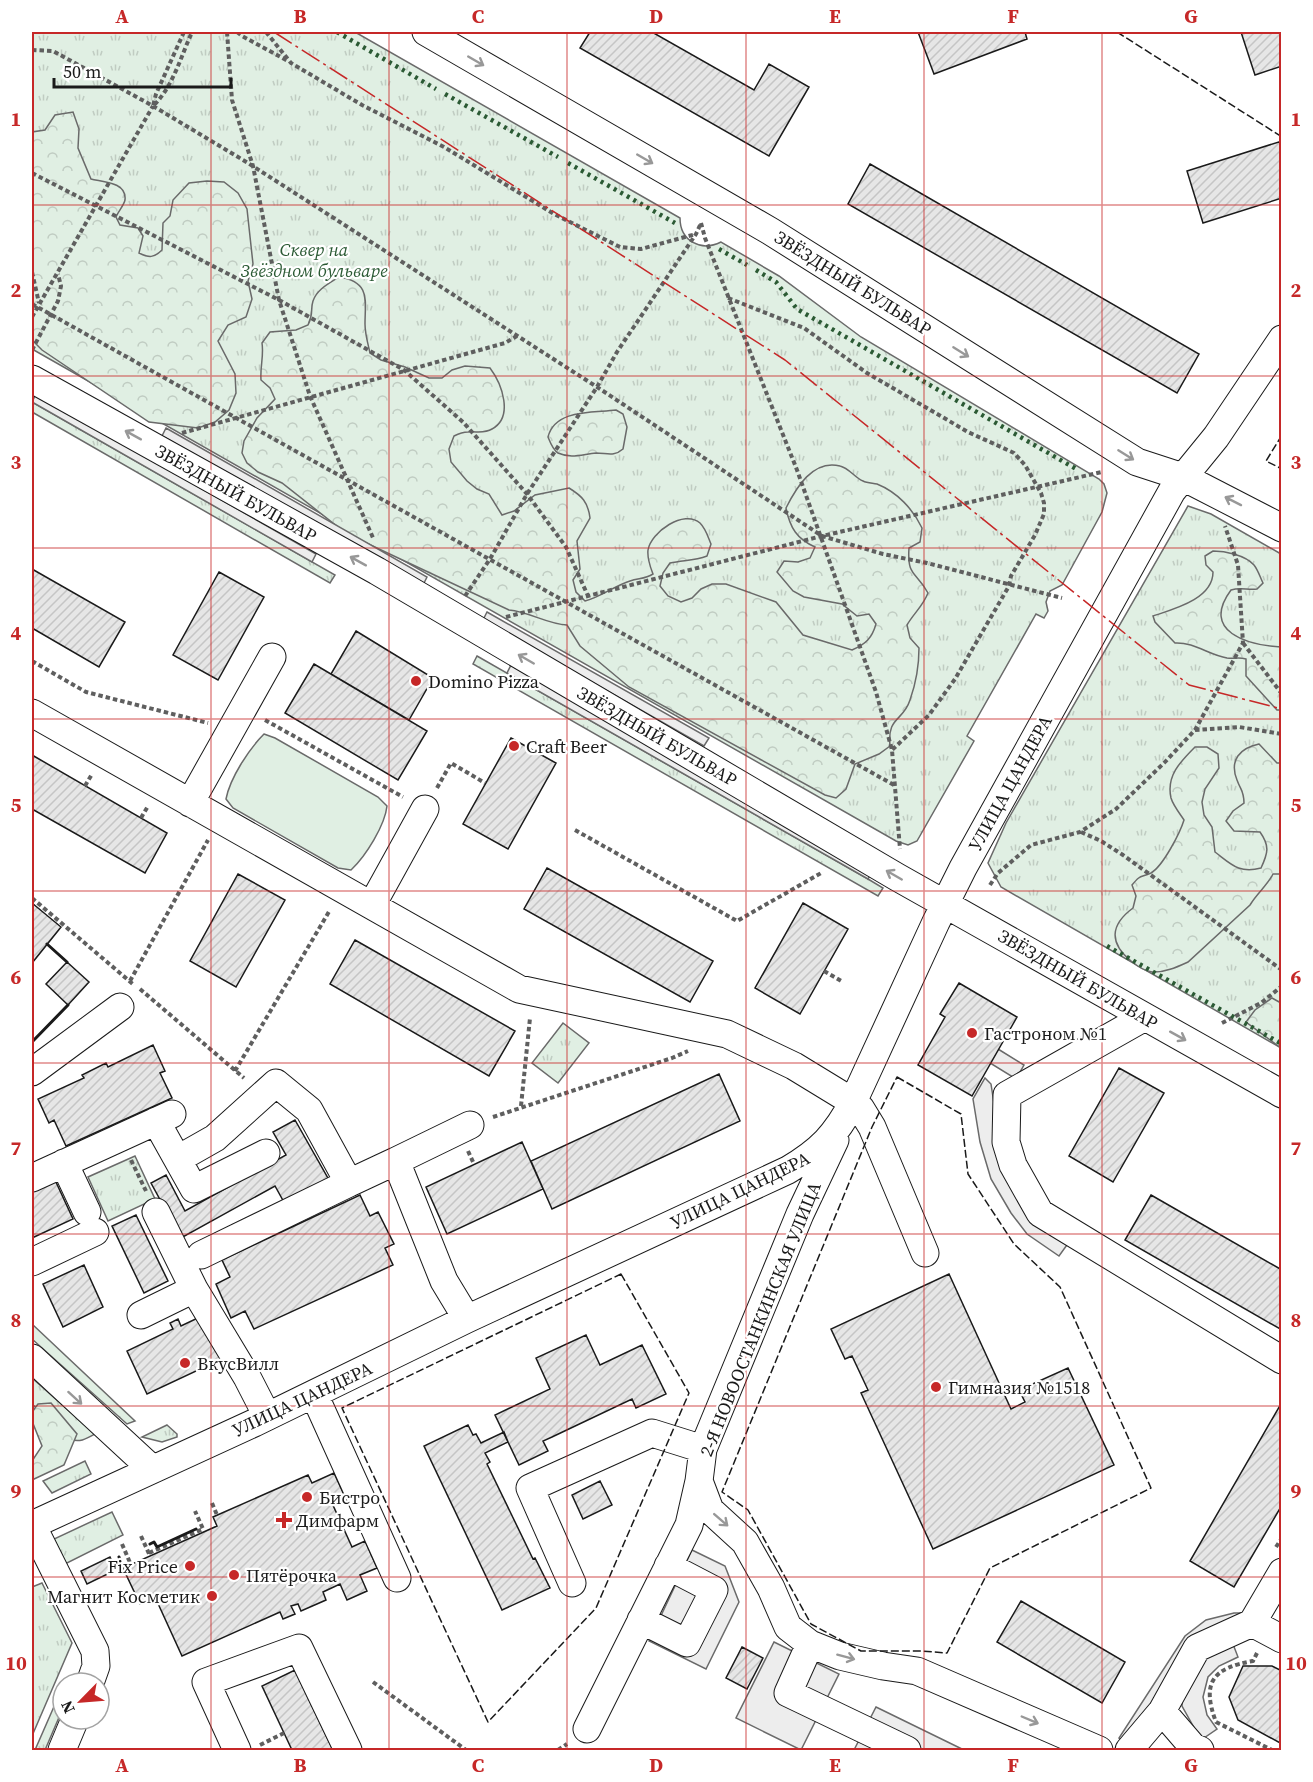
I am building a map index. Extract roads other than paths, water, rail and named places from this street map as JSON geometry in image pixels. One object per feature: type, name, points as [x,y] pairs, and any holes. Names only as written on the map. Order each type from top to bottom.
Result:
[{"type":"street","name":"ЗВЁЗДНЫЙ БУЛЬВАР","points":[[426,32],[770,231],[1137,462],[1183,477],[1281,528]]},
{"type":"street","name":"УЛИЦА ЦАНДЕРА","points":[[32,1525],[788,1170],[810,1157],[829,1141],[848,1111],[944,904],[1172,491],[1216,437],[1281,339]]},
{"type":"street","name":"ЗВЁЗДНЫЙ БУЛЬВАР","points":[[32,379],[377,572],[944,904],[1281,1094]]},
{"type":"street","points":[[190,803],[272,657]]},
{"type":"street","points":[[32,713],[519,989],[727,1034],[794,1066],[848,1111],[861,1109],[872,1127],[924,1253]]},
{"type":"street","points":[[372,905],[425,809]]},
{"type":"street","points":[[32,1072],[120,1007]]},
{"type":"street","points":[[1145,1017],[1007,1095],[1006,1142],[1013,1165],[1040,1213],[1281,1360]]},
{"type":"street","points":[[178,1159],[214,1138],[276,1083],[309,1110],[349,1183]]},
{"type":"street","name":"2-Я НОВООСТАНКИНСКАЯ УЛИЦА","points":[[848,1111],[800,1214],[703,1449],[699,1481],[710,1510],[745,1542],[771,1588],[788,1626],[810,1644],[840,1656],[917,1671],[1063,1743],[1099,1750]]},
{"type":"street","points":[[32,1178],[164,1117],[178,1159],[194,1189],[266,1153]]},
{"type":"street","points":[[201,1255],[470,1125]]},
{"type":"street","points":[[396,1161],[444,1281],[467,1319]]},
{"type":"street","points":[[32,1262],[91,1222],[64,1163]]},
{"type":"street","points":[[156,1212],[194,1289],[247,1377],[267,1416]]},
{"type":"street","points":[[141,1315],[194,1289]]},
{"type":"street","points":[[32,1358],[152,1469]]},
{"type":"street","points":[[314,1394],[397,1578]]},
{"type":"street","points":[[572,1583],[530,1488],[652,1433],[703,1449]]},
{"type":"street","points":[[587,1729],[689,1525],[699,1481]]},
{"type":"street","points":[[32,1525],[95,1652],[94,1671]]},
{"type":"street","points":[[641,1620],[687,1643],[714,1590],[668,1566]]},
{"type":"street","points":[[1129,1750],[1162,1711],[1197,1648],[1265,1636],[1281,1572]]},
{"type":"street","points":[[810,1644],[788,1693],[907,1750]]},
{"type":"street","points":[[248,1748],[206,1682],[299,1648],[348,1750]]},
{"type":"street","points":[[1162,1711],[1193,1747],[1200,1750]]},
{"type":"street","points":[[62,1750],[70,1731]]},
{"type":"place","name":"Domino Pizza","points":[[416,681]]},
{"type":"place","name":"Craft Beer","points":[[514,746]]},
{"type":"place","name":"Гастроном №1","points":[[972,1033]]},
{"type":"place","name":"ВкусВилл","points":[[185,1363]]},
{"type":"place","name":"Гимназия №1518","points":[[936,1387]]},
{"type":"place","name":"Бистро","points":[[307,1497]]},
{"type":"place","name":"Димфарм","points":[[284,1520]]},
{"type":"place","name":"Fix Price","points":[[190,1566]]},
{"type":"place","name":"Пятёрочка","points":[[234,1575]]},
{"type":"place","name":"Магнит Косметик","points":[[212,1596]]},
{"type":"park label","name":"Сквер на Звёздном бульваре","points":[[314,259]]}]
